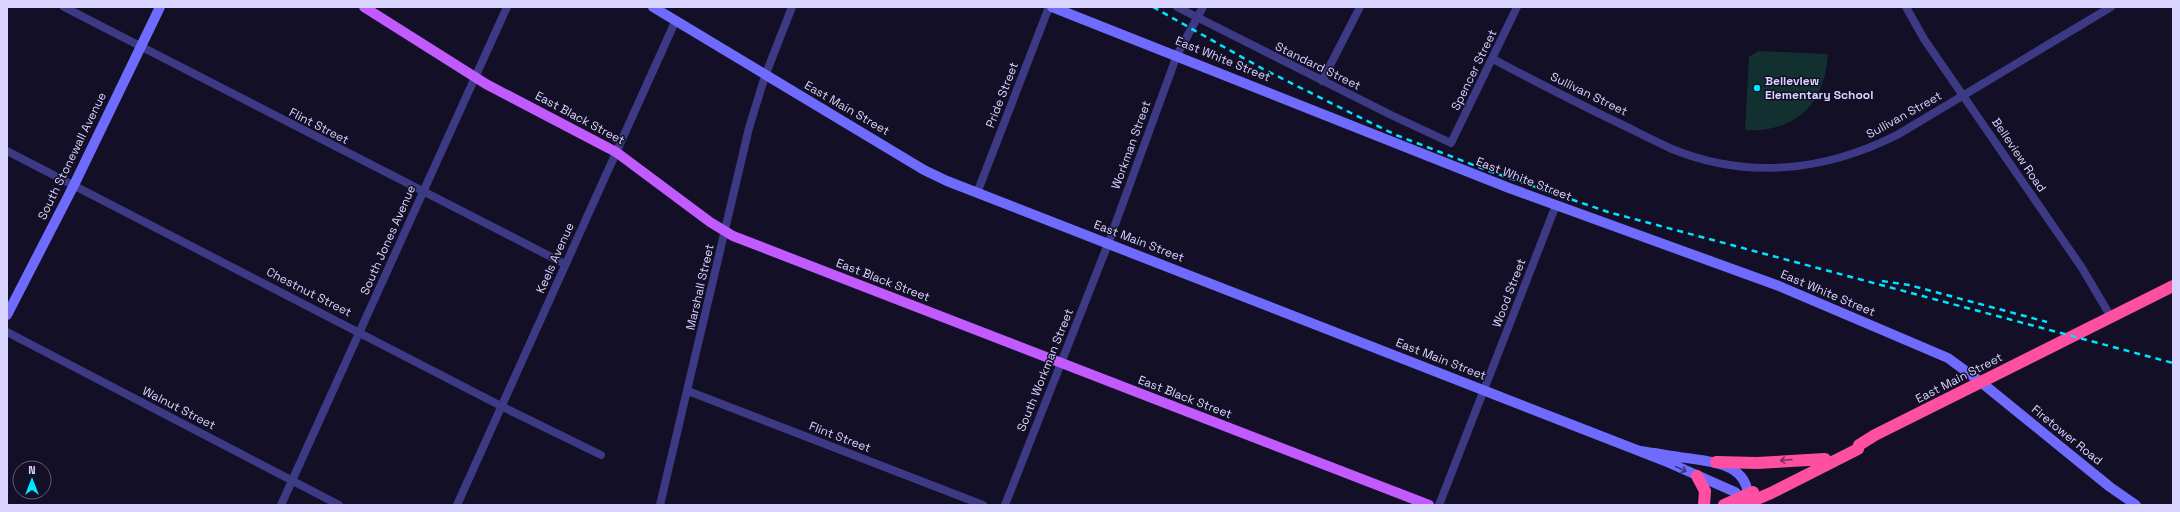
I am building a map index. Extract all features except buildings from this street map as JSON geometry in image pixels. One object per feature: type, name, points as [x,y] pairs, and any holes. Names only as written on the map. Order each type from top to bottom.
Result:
[{"type":"highway","points":[[2112,317],[2173,286]]},
{"type":"highway","name":"East Main Street","points":[[1724,505],[1745,500],[1858,449],[1859,445],[1875,435],[2112,317]]},
{"type":"highway","name":"East Main Street","points":[[1791,479],[1825,458],[1855,444],[1859,445]]},
{"type":"highway","points":[[1716,462],[1757,463],[1825,458]]},
{"type":"highway","points":[[1697,476],[1705,491],[1704,505]]},
{"type":"main road","name":"East Black Street","points":[[364,7],[475,77],[616,152],[725,232],[1061,364],[1429,505]]},
{"type":"street","name":"Flint Street","points":[[64,7],[422,192],[565,264]]},
{"type":"street","name":"South Stonewall Avenue","points":[[7,315],[74,185],[160,7]]},
{"type":"street","name":"South Jones Avenue","points":[[281,505],[507,7]]},
{"type":"street","name":"East Main Street","points":[[653,7],[675,22],[924,170],[1108,244],[1640,451],[1735,492],[1745,500]]},
{"type":"street","name":"Marshall Street","points":[[660,505],[749,128],[765,76],[792,7]]},
{"type":"street","name":"Pride Street","points":[[977,192],[1049,7]]},
{"type":"street","name":"East White Street","points":[[1052,7],[1556,205],[1779,286],[1948,358],[1982,383]]},
{"type":"street","name":"Standard Street","points":[[1177,7],[1322,81],[1451,142]]},
{"type":"street","name":"Workman Street","points":[[1108,244],[1177,55],[1203,7]]},
{"type":"street","points":[[1322,81],[1360,7]]},
{"type":"street","name":"Spencer Street","points":[[1451,142],[1493,59],[1517,7]]},
{"type":"street","name":"Belleview Road","points":[[1906,7],[1924,39],[2082,268],[2112,317]]},
{"type":"street","name":"Sullivan Street","points":[[1493,59],[1672,148],[1725,164],[1779,168],[1811,165],[1849,156],[1870,149],[1897,135],[2111,7]]},
{"type":"street","name":"Keels Avenue","points":[[457,505],[675,22]]},
{"type":"street","name":"Chestnut Street","points":[[7,151],[360,331],[501,406],[601,455]]},
{"type":"street","name":"Wood Street","points":[[1439,505],[1556,205]]},
{"type":"street","name":"South Workman Street","points":[[1005,505],[1108,244]]},
{"type":"street","name":"Walnut Street","points":[[7,332],[339,505]]},
{"type":"street","name":"Firetower Road","points":[[1982,383],[2110,487],[2136,505]]},
{"type":"street","name":"Flint Street","points":[[688,391],[983,505]]},
{"type":"street","name":"East Main Street","points":[[1640,451],[1716,462],[1737,473],[1744,480],[1745,500]]},
{"type":"green space","points":[[1758,51],[1828,54],[1826,71],[1821,87],[1814,100],[1804,112],[1793,120],[1779,126],[1763,130],[1745,130],[1749,57]]},
{"type":"railway","points":[[1153,7],[1263,69],[1396,135],[1489,171],[1608,212],[2173,363]]},
{"type":"railway","points":[[1882,281],[1909,285],[2047,322]]},
{"type":"place","name":"Belleview Elementary School","points":[[1757,88]]}]
